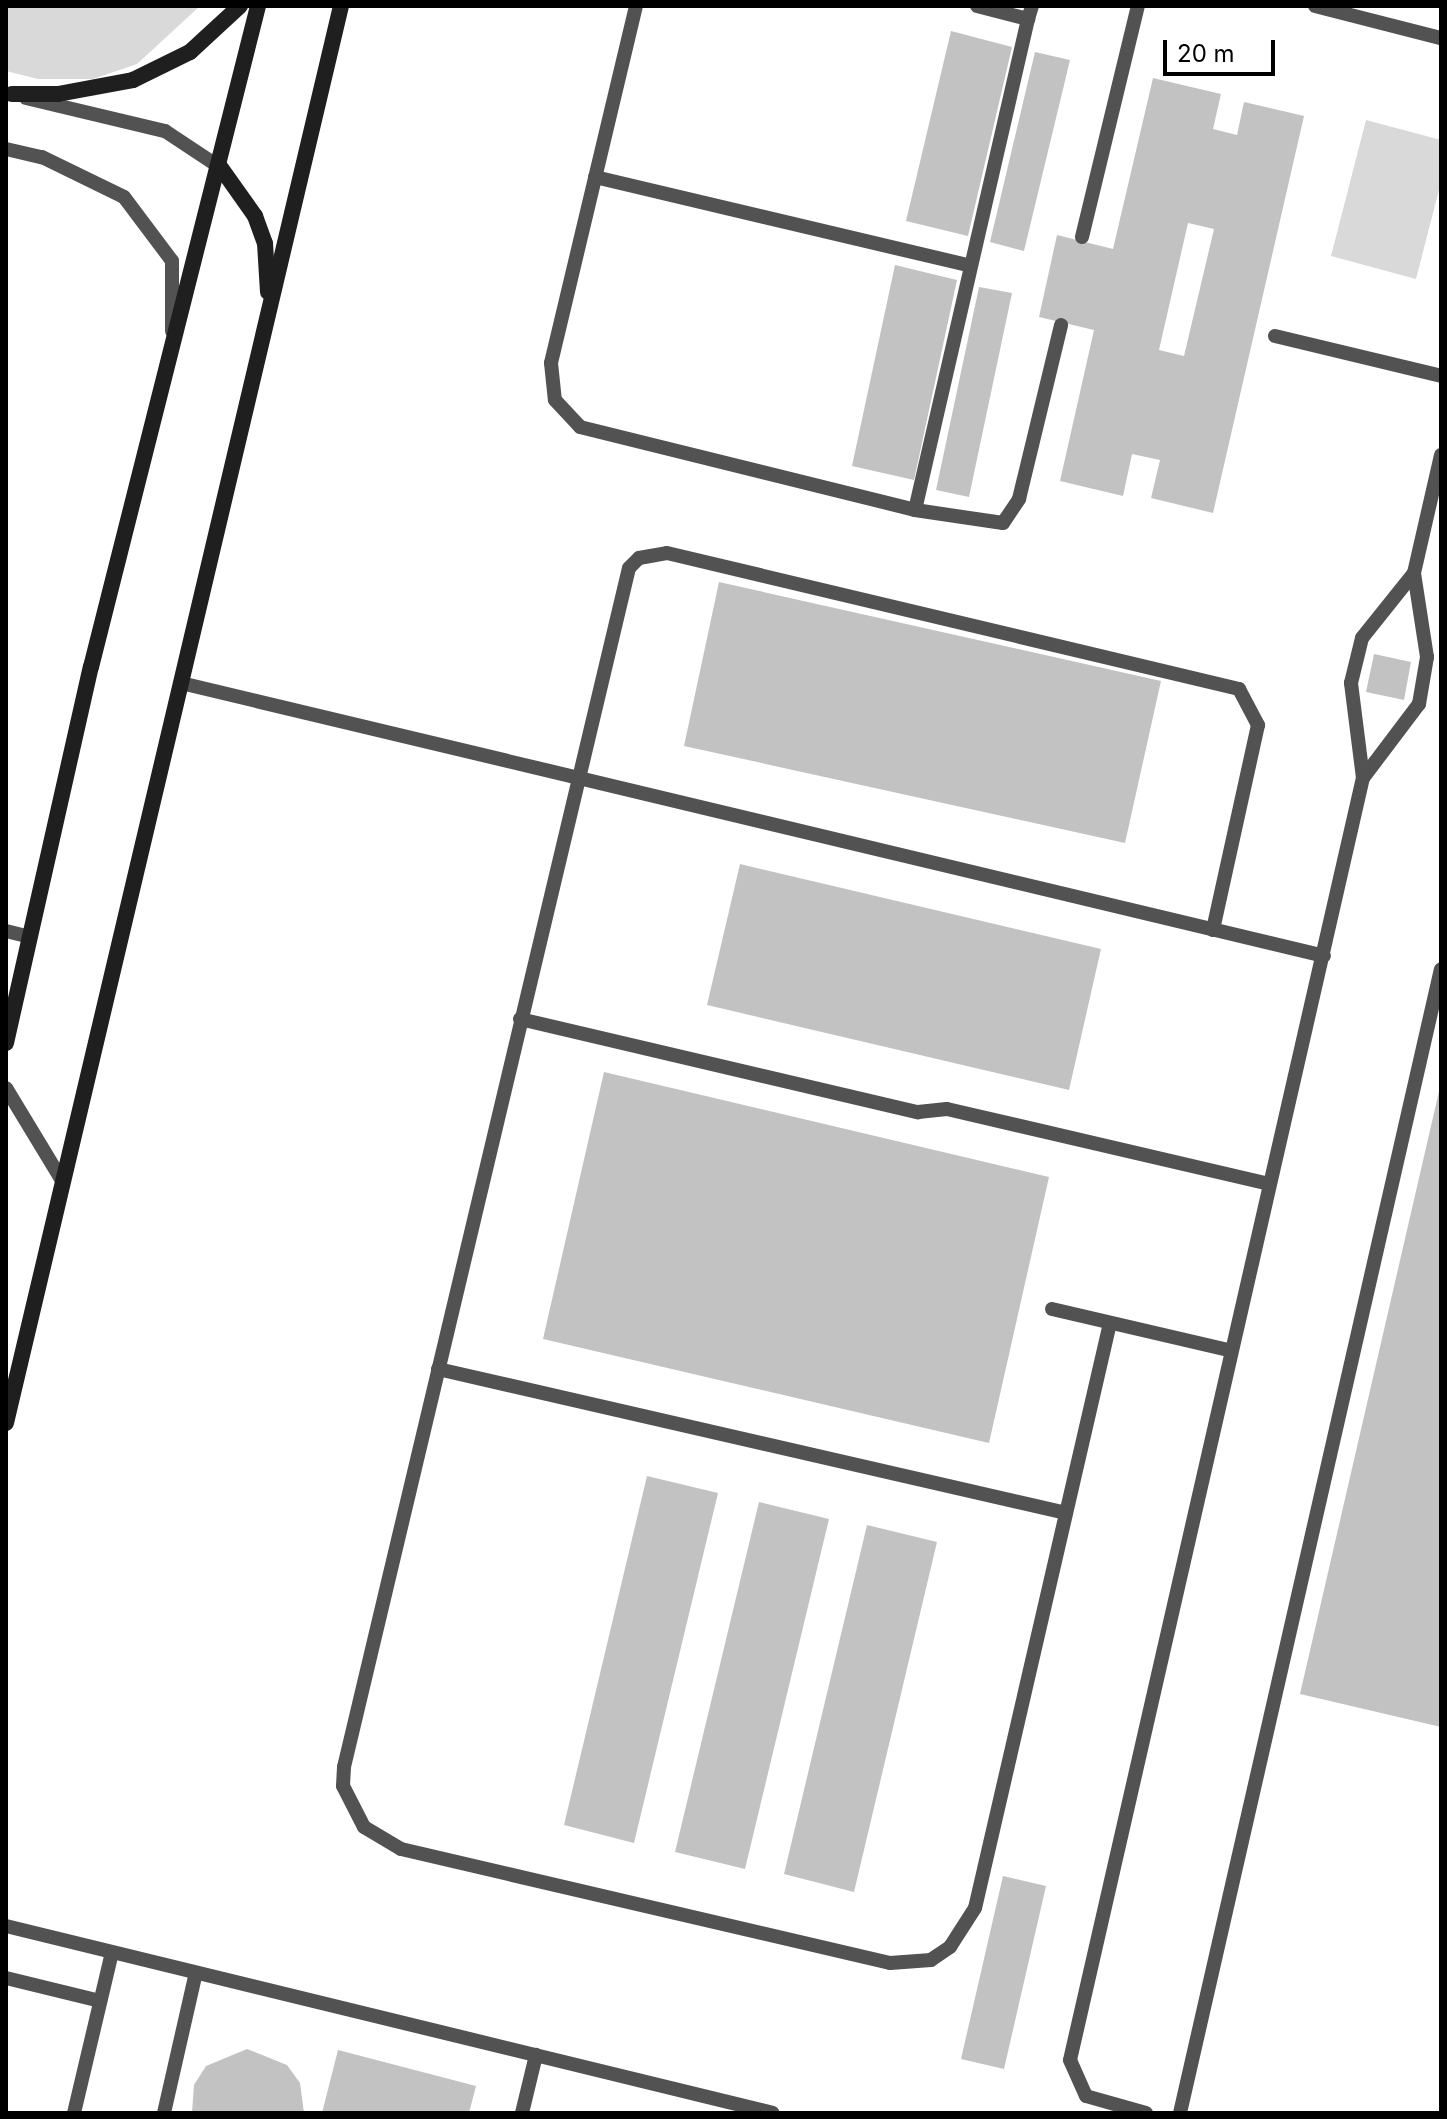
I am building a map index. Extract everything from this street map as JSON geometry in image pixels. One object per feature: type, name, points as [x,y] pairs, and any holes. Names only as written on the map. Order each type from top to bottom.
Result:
[{"type":"street","points":[[9,94],[83,91],[133,80],[190,52],[240,6]]},
{"type":"street","points":[[6,1043],[258,6]]},
{"type":"street","points":[[6,1423],[341,6]]},
{"type":"street","points":[[221,168],[242,189],[265,243],[269,276],[263,346]]},
{"type":"lane","points":[[636,6],[551,363],[555,400],[565,415],[597,436],[986,525],[1014,513],[1061,325]]},
{"type":"lane","points":[[915,510],[1030,12],[977,6]]},
{"type":"lane","points":[[1082,237],[1138,6]]},
{"type":"lane","points":[[1315,6],[1441,38]]},
{"type":"lane","points":[[9,94],[165,131],[221,168]]},
{"type":"lane","points":[[6,149],[42,157],[124,197],[172,261],[172,351]]},
{"type":"lane","points":[[595,177],[971,266]]},
{"type":"lane","points":[[1275,336],[1441,376]]},
{"type":"lane","points":[[1363,778],[1419,704],[1427,657],[1414,573],[1441,455]]},
{"type":"lane","points":[[1110,1323],[975,1908],[950,1947],[931,1960],[890,1963],[401,1849],[364,1827],[343,1786],[344,1767],[575,782],[629,568],[654,553],[699,560],[1239,689],[1258,725],[1213,930]]},
{"type":"lane","points":[[1146,2113],[1086,2096],[1070,2060],[1228,1350],[1324,956],[1363,778],[1351,683],[1362,638],[1414,573]]},
{"type":"lane","points":[[181,683],[302,717],[1324,956]]},
{"type":"lane","points":[[6,931],[30,937]]},
{"type":"lane","points":[[1180,2113],[1441,969]]},
{"type":"lane","points":[[520,1019],[918,1112],[947,1109],[1269,1184]]},
{"type":"lane","points":[[6,1088],[63,1182]]},
{"type":"lane","points":[[1052,1309],[1228,1350]]},
{"type":"lane","points":[[438,1369],[1066,1513]]},
{"type":"lane","points":[[6,1926],[111,1956],[773,2113]]},
{"type":"lane","points":[[74,2113],[111,1956]]},
{"type":"lane","points":[[164,2113],[195,1976]]},
{"type":"lane","points":[[6,1978],[100,2001]]},
{"type":"lane","points":[[522,2113],[536,2055]]},
{"type":"shaded area","points":[[6,6],[200,6],[137,64],[93,79],[38,79],[6,71]]},
{"type":"shaded area","points":[[1366,120],[1441,140],[1441,182],[1416,279],[1331,256]]},
{"type":"building","points":[[951,31],[1012,47],[968,236],[906,221]]},
{"type":"building","points":[[1035,52],[1070,60],[1024,251],[990,242]]},
{"type":"building","points":[[1153,78],[1221,94],[1213,129],[1237,135],[1244,102],[1304,116],[1213,513],[1151,498],[1160,460],[1132,454],[1123,496],[1060,481],[1094,330],[1039,317],[1057,235],[1113,249]],"holes":[[[1188,223],[1214,229],[1184,356],[1159,350]]]},
{"type":"building","points":[[895,265],[957,280],[914,480],[852,466]]},
{"type":"building","points":[[979,287],[1012,293],[969,497],[936,490]]},
{"type":"building","points":[[719,582],[1161,681],[1125,843],[684,746]]},
{"type":"building","points":[[1374,654],[1411,662],[1404,700],[1366,692]]},
{"type":"building","points":[[740,864],[1101,949],[1069,1090],[707,1005]]},
{"type":"building","points":[[604,1072],[1049,1177],[989,1443],[543,1339]]},
{"type":"building","points":[[1441,1087],[1441,1727],[1300,1694]]},
{"type":"building","points":[[647,1476],[718,1493],[634,1843],[564,1825]]},
{"type":"building","points":[[759,1502],[829,1519],[745,1869],[675,1852]]},
{"type":"building","points":[[867,1525],[937,1542],[854,1892],[784,1874]]},
{"type":"building","points":[[1003,1876],[1046,1886],[1004,2069],[961,2059]]},
{"type":"building","points":[[247,2049],[287,2065],[300,2083],[304,2113],[192,2113],[194,2085],[206,2066]]},
{"type":"building","points":[[338,2050],[476,2086],[469,2113],[322,2113]]}]
